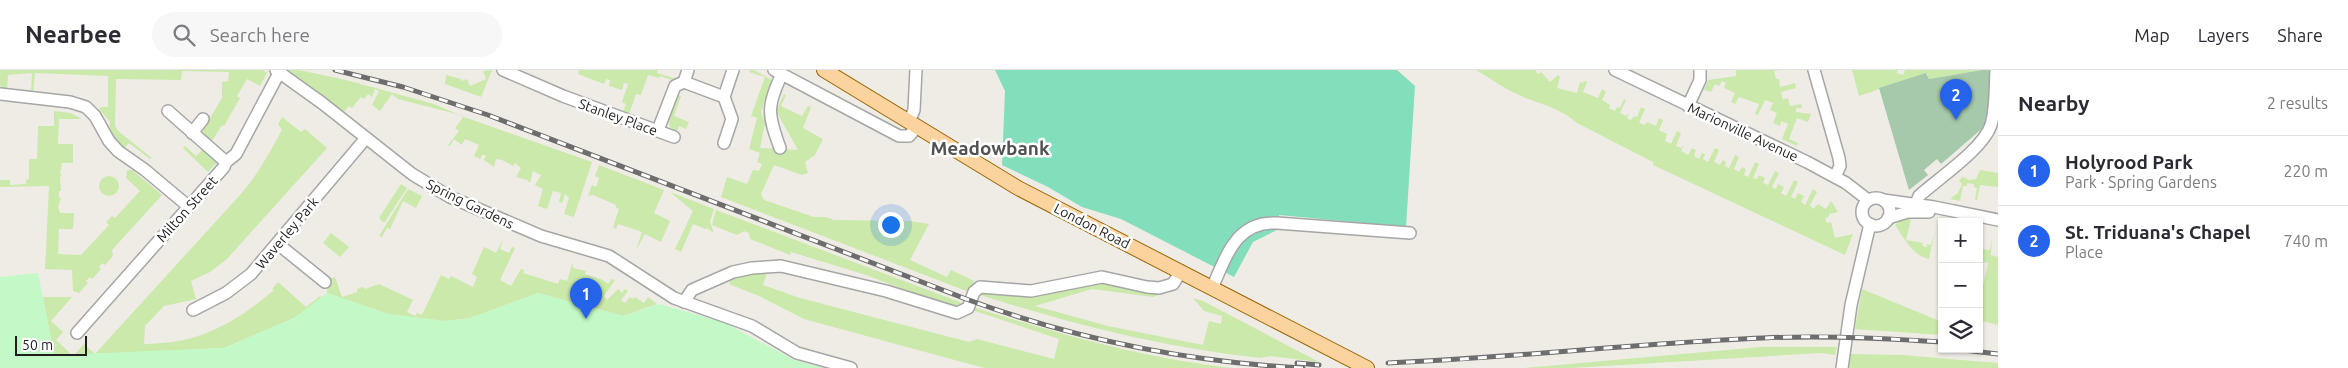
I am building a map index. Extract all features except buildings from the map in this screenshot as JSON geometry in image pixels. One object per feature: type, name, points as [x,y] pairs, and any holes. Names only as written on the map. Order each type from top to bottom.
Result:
[{"type":"main road","name":"London Road","points":[[824,70],[1018,188],[1363,367]]},
{"type":"street","name":"Stanley Place","points":[[503,70],[563,96],[674,137]]},
{"type":"street","points":[[684,82],[688,70]]},
{"type":"street","points":[[724,143],[732,116],[724,97],[733,70]]},
{"type":"street","points":[[780,148],[769,110],[778,72],[899,136],[909,136],[913,125],[916,70]]},
{"type":"street","name":"Marionville Avenue","points":[[1615,70],[1835,177],[1868,200]]},
{"type":"street","points":[[1688,106],[1700,80],[1700,70]]},
{"type":"street","points":[[1814,70],[1839,158],[1840,166],[1835,177]]},
{"type":"street","points":[[1916,204],[1919,196],[1977,147],[1987,134],[1992,118],[1996,70]]},
{"type":"street","name":"Spring Gardens","points":[[277,72],[322,103],[421,181],[454,199],[541,236],[609,256],[674,298],[752,326],[797,353],[850,368]]},
{"type":"street","name":"Milton Street","points":[[77,333],[224,167],[226,162],[236,154],[277,72]]},
{"type":"street","points":[[658,130],[675,86],[684,82],[724,97]]},
{"type":"street","points":[[0,94],[70,102],[86,107],[95,116],[116,150],[188,206]]},
{"type":"street","points":[[168,111],[226,162]]},
{"type":"street","points":[[192,132],[203,119]]},
{"type":"street","name":"Waverley Park","points":[[193,310],[220,297],[242,282],[278,244],[366,138]]},
{"type":"street","points":[[1953,212],[1908,212],[1888,218],[1880,225],[1866,222],[1862,213],[1864,204],[1868,200],[1875,198],[1998,220]]},
{"type":"street","points":[[1882,200],[1889,209],[1888,218]]},
{"type":"street","points":[[1212,288],[1232,245],[1242,233],[1260,223],[1410,233]]},
{"type":"street","points":[[1842,368],[1851,305],[1870,224]]},
{"type":"street","points":[[278,244],[325,282]]},
{"type":"street","points":[[684,302],[690,292],[717,279],[742,270],[772,266],[797,269],[886,291],[960,313],[968,308],[974,290],[980,287],[1026,292],[1105,277],[1156,288],[1174,283],[1181,271]]},
{"type":"green space","points":[[0,70],[268,71],[260,86],[247,79],[237,96],[240,98],[224,126],[222,125],[212,141],[204,135],[203,130],[222,98],[222,82],[228,81],[229,72],[182,71],[181,80],[116,79],[115,126],[118,131],[152,158],[150,159],[129,143],[123,149],[110,131],[110,122],[101,111],[97,112],[101,107],[108,107],[108,76],[35,73],[33,94],[31,93],[32,73],[8,75],[7,89],[3,89],[0,85]]},
{"type":"green space","points":[[286,70],[299,70],[346,80],[434,104],[458,115],[398,99],[392,94],[380,111],[372,105],[379,91],[375,89],[372,97],[368,94],[364,99],[361,97],[352,108],[349,106],[344,112]]},
{"type":"green space","points":[[492,70],[481,97],[445,84],[446,75],[461,79],[462,81],[467,79],[470,86],[486,79],[483,71]]},
{"type":"green space","points":[[579,70],[658,70],[657,73],[677,79],[672,80],[648,75],[641,95],[636,94],[629,115],[623,112],[626,104],[622,102],[628,84],[624,83],[622,90],[609,86],[610,80],[606,79],[604,84],[578,74]]},
{"type":"green space","points":[[754,70],[772,80],[761,112],[765,123],[760,148],[798,150],[776,111],[784,94],[786,95],[781,106],[802,116],[808,106],[811,107],[803,128],[823,139],[815,155],[805,162],[808,173],[802,175],[774,165],[761,194],[764,200],[814,217],[826,217],[834,220],[910,221],[929,224],[910,260],[947,277],[951,270],[974,281],[969,292],[721,197],[727,177],[747,184],[753,170],[759,171],[762,164],[757,162],[760,153],[749,149],[757,118],[751,116],[765,77],[749,72]]},
{"type":"green space","points":[[995,70],[1397,70],[1415,86],[1406,227],[1279,215],[1277,230],[1253,242],[1234,277],[1121,219],[1082,207],[1048,187],[1002,165],[1005,91]]},
{"type":"green space","points":[[1476,70],[1535,70],[1538,74],[1541,72],[1550,82],[1558,75],[1560,77],[1557,88],[1577,93],[1580,82],[1587,82],[1583,92],[1598,98],[1602,89],[1606,92],[1602,100],[1610,105],[1609,108],[1615,111],[1617,107],[1620,108],[1624,99],[1626,100],[1620,113],[1626,116],[1629,113],[1627,118],[1631,120],[1634,116],[1637,117],[1641,107],[1645,109],[1639,123],[1645,125],[1647,122],[1656,126],[1659,118],[1663,120],[1659,130],[1667,134],[1665,141],[1671,144],[1677,131],[1681,133],[1676,146],[1681,148],[1684,145],[1681,151],[1688,155],[1692,148],[1696,150],[1694,156],[1699,159],[1702,153],[1705,154],[1703,159],[1708,162],[1715,148],[1719,150],[1714,162],[1720,165],[1723,160],[1726,162],[1725,166],[1729,168],[1735,155],[1739,157],[1734,169],[1739,172],[1742,167],[1746,169],[1744,175],[1748,177],[1755,162],[1759,164],[1753,178],[1757,179],[1759,175],[1765,178],[1763,183],[1768,185],[1775,171],[1779,173],[1772,187],[1776,189],[1778,184],[1784,187],[1781,193],[1786,196],[1794,180],[1798,182],[1791,197],[1795,199],[1798,193],[1804,196],[1801,202],[1805,205],[1813,189],[1817,192],[1810,205],[1813,209],[1818,204],[1826,209],[1831,201],[1838,212],[1829,214],[1825,219],[1827,223],[1831,222],[1835,238],[1853,234],[1845,255],[1653,165],[1653,162],[1577,123],[1570,117],[1512,92]]},
{"type":"green space","points":[[1736,70],[1779,70],[1774,71],[1776,79],[1779,79],[1780,87],[1795,83],[1796,88],[1781,92],[1783,100],[1788,98],[1790,106],[1801,104],[1802,108],[1796,108],[1796,112],[1811,114],[1808,122],[1797,118],[1789,139],[1798,143],[1797,146],[1782,139],[1788,124],[1781,121],[1780,126],[1773,123],[1777,113],[1770,110],[1773,103],[1765,100],[1758,115],[1755,114],[1759,104],[1739,97],[1735,104],[1731,102],[1735,93],[1724,88],[1726,83],[1722,81],[1719,86],[1715,84],[1711,92],[1704,90],[1708,80],[1736,76]]},
{"type":"green space","points":[[1852,70],[1898,70],[1897,73],[1903,75],[1905,70],[1982,70],[1929,79],[1927,73],[1859,96]]},
{"type":"green space","points":[[1992,70],[1988,120],[1985,126],[1941,164],[1937,159],[1924,170],[1928,175],[1909,190],[1879,88],[1926,73],[1929,79]]},
{"type":"green space","points":[[678,95],[681,96],[674,116],[689,122],[686,129],[679,126],[676,133],[669,125],[669,115]]},
{"type":"green space","points":[[54,111],[70,113],[82,119],[59,119],[58,144],[73,144],[73,163],[62,163],[60,174],[62,174],[60,177],[61,191],[59,191],[59,198],[61,198],[58,207],[60,213],[74,213],[73,229],[59,229],[58,254],[81,255],[109,225],[106,222],[112,216],[115,218],[140,191],[126,178],[127,170],[132,170],[162,195],[112,250],[113,256],[105,265],[102,263],[99,267],[101,269],[92,279],[90,277],[86,281],[88,283],[79,293],[73,291],[72,270],[45,269],[49,186],[0,187],[0,180],[10,180],[10,185],[26,184],[26,180],[29,179],[29,159],[37,159],[38,126],[54,126]]},
{"type":"green space","points":[[282,117],[301,132],[305,129],[327,148],[227,259],[210,272],[191,281],[196,299],[164,306],[145,326],[144,344],[181,340],[214,330],[230,322],[259,302],[274,290],[272,289],[278,282],[306,307],[320,296],[321,298],[294,318],[224,348],[74,355],[84,344],[95,354],[240,195],[258,172],[282,130],[278,124]]},
{"type":"green space","points":[[463,117],[592,162],[574,217],[564,214],[569,198],[565,194],[562,203],[559,202],[561,193],[553,191],[547,209],[538,206],[543,189],[535,185],[541,175],[533,171],[530,183],[527,180],[516,177],[521,168],[515,163],[513,166],[496,159],[494,167],[484,160],[486,155],[482,155],[480,159],[474,156],[479,145],[465,139],[462,145],[454,139],[450,146],[448,145],[459,131],[455,128]]},
{"type":"green space","points":[[185,146],[196,156],[203,149],[217,162],[208,172],[183,148]]},
{"type":"green space","points":[[599,165],[664,190],[654,213],[670,221],[661,242],[645,234],[636,250],[642,232],[618,224],[616,229],[613,227],[619,209],[616,208],[616,205],[593,195],[588,196],[592,185],[596,187],[599,178],[595,176]]},
{"type":"green space","points":[[1980,170],[1998,173],[1998,187],[1980,185],[1977,200],[1975,200],[1977,188],[1974,187],[1974,184],[1967,183],[1967,186],[1963,186],[1960,201],[1950,199],[1958,193],[1962,184],[1959,180],[1963,177],[1969,180],[1976,179]]},
{"type":"green space","points":[[105,176],[113,176],[119,182],[119,190],[113,196],[105,196],[99,190],[99,182]]},
{"type":"green space","points":[[401,184],[407,188],[384,223],[379,218]]},
{"type":"green space","points":[[408,189],[422,196],[416,208],[403,201],[390,229],[387,228],[382,237],[379,236]]},
{"type":"green space","points":[[670,192],[714,209],[710,222],[714,233],[707,228],[705,229],[693,224],[681,252],[675,249],[693,211]]},
{"type":"green space","points":[[716,210],[965,304],[964,307],[950,307],[866,275],[791,252],[790,255],[750,239],[749,233],[744,231],[737,235],[712,225]]},
{"type":"green space","points":[[1911,219],[1906,240],[1923,243],[1922,246],[1927,247],[1927,244],[1931,245],[1935,232],[1929,259],[1918,254],[1905,241],[1895,225],[1902,220]]},
{"type":"green space","points":[[331,233],[349,247],[340,257],[323,243]]},
{"type":"green space","points":[[1992,237],[1991,255],[1998,257],[1998,325],[1983,321],[1983,286],[1988,263],[1983,262],[1983,249],[1990,250]]},
{"type":"green space","points":[[503,239],[500,249],[509,253],[512,247],[515,248],[500,280],[511,286],[521,269],[524,270],[523,273],[558,284],[560,279],[567,281],[573,262],[573,268],[586,271],[585,274],[603,280],[608,284],[612,279],[615,280],[604,296],[607,300],[618,289],[622,293],[625,289],[628,291],[621,300],[625,303],[630,297],[633,299],[635,297],[644,303],[648,297],[657,304],[623,316],[538,293],[470,318],[445,321],[388,314],[327,293],[328,279],[335,277],[342,297],[357,292],[357,289],[363,287],[365,289],[379,284],[413,300],[407,312],[415,316],[417,313],[422,315],[441,275],[449,279],[451,276],[473,287],[477,277],[472,274],[484,247],[496,253]]},
{"type":"green space","points":[[38,273],[54,355],[224,348],[294,318],[327,293],[388,314],[445,321],[470,318],[538,293],[623,316],[659,304],[723,322],[794,360],[823,368],[0,368],[0,277]]},
{"type":"green space","points":[[756,273],[767,273],[763,285],[800,298],[969,342],[977,339],[1054,359],[1059,339],[972,310],[973,307],[1100,344],[1165,358],[1231,368],[984,368],[804,319],[759,296],[729,284],[731,279]]},
{"type":"green space","points":[[1098,280],[1168,291],[1153,297],[1092,289],[1035,306],[1108,326],[1203,345],[1209,321],[1221,324],[1222,316],[1204,311],[1193,298],[1203,301],[1319,362],[1270,356],[1261,358],[1188,348],[1082,325],[977,294],[988,289]]},
{"type":"green space","points":[[1862,289],[1938,320],[1938,335],[1855,329]]},
{"type":"green space","points":[[43,297],[72,297],[51,321],[63,332],[56,340],[70,353],[68,355],[54,355]]},
{"type":"green space","points":[[1761,347],[1837,347],[1835,355],[1820,353],[1572,368],[1523,368]]},
{"type":"green space","points":[[1850,354],[1902,355],[1998,363],[1998,368],[1848,368]]},
{"type":"railway","points":[[335,70],[403,87],[488,115],[966,299],[1048,326],[1090,337],[1175,354],[1260,365],[1303,368]]},
{"type":"railway","points":[[1388,363],[1482,358],[1669,343],[1785,337],[1852,337],[1938,342]]},
{"type":"railway","points":[[1983,352],[1998,354]]},
{"type":"railway","points":[[1297,363],[1319,365]]},
{"type":"place","name":"St. Triduana's Chapel","points":[[1956,120]]},
{"type":"place","name":"Holyrood Park","points":[[586,319]]},
{"type":"district","name":"Meadowbank","points":[[990,148]]}]
